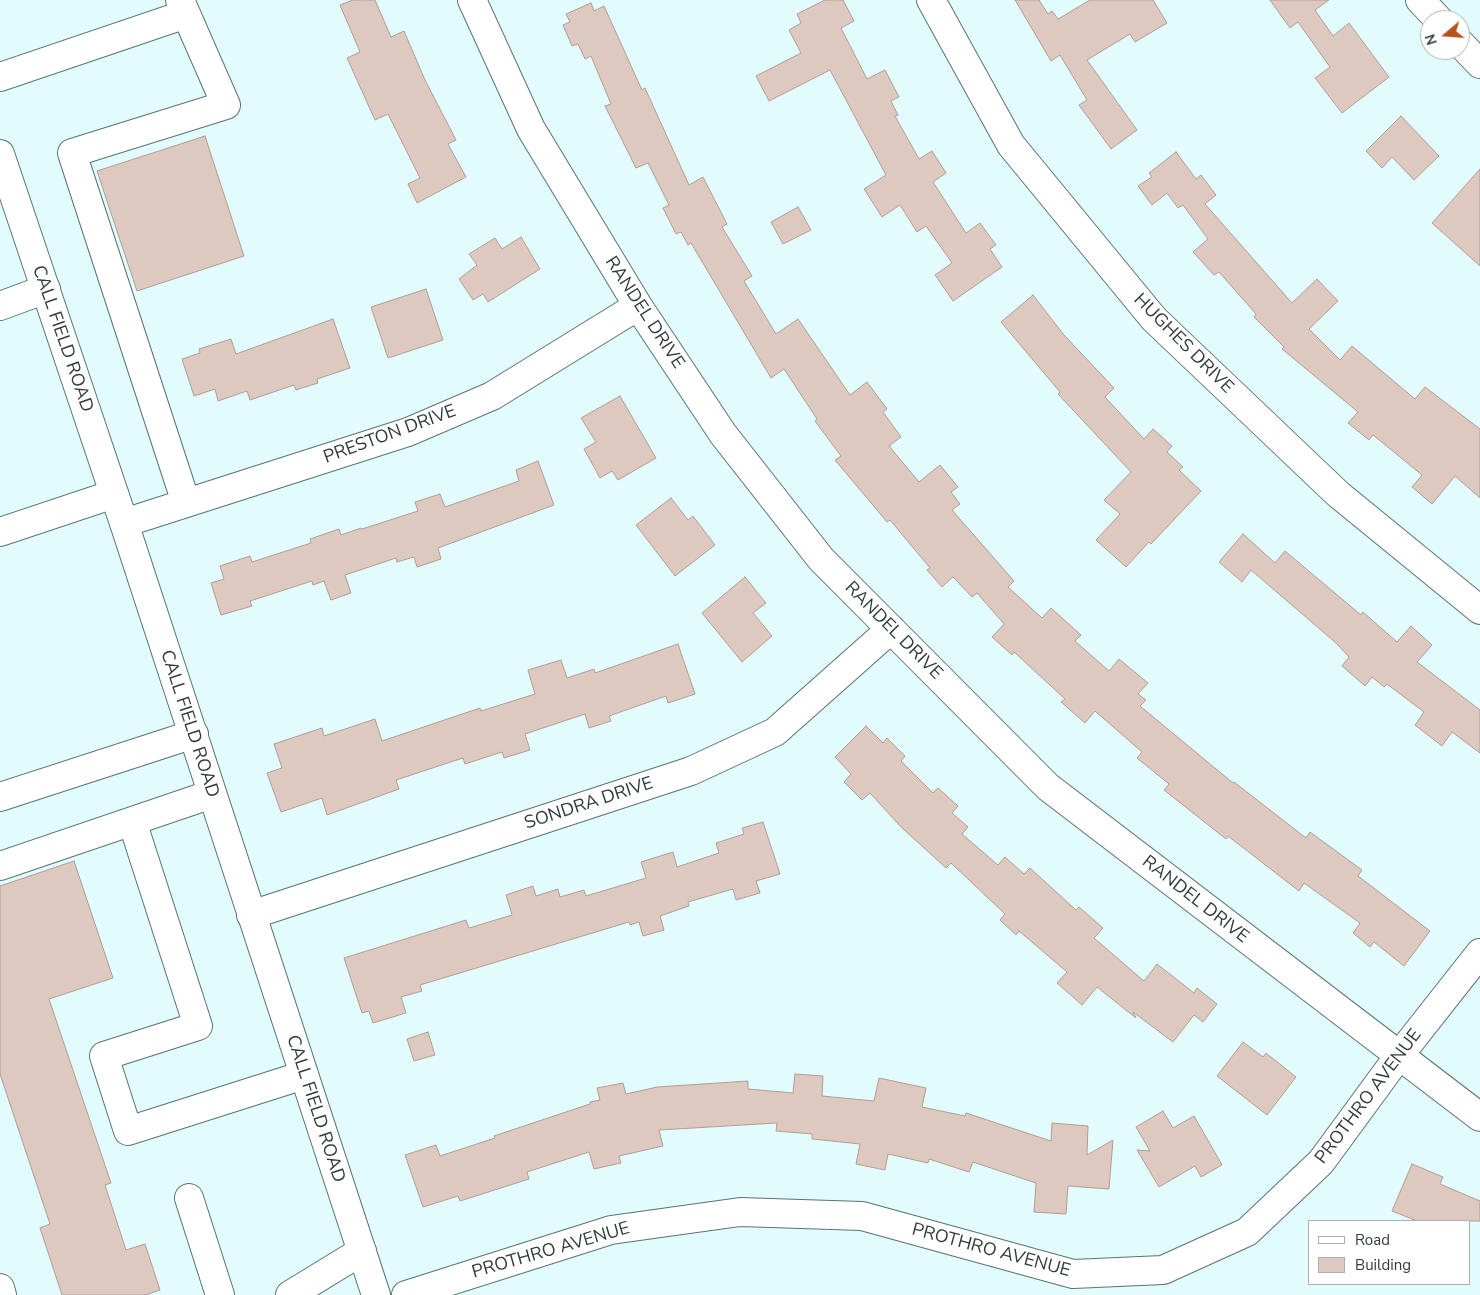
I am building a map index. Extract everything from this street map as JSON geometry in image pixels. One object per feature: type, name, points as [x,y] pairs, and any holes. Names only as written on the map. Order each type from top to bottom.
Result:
[{"type":"street","name":"RANDEL DRIVE","points":[[472,0],[531,128],[638,306],[723,434],[821,559],[1048,787],[1480,1118]]},
{"type":"street","name":"HUGHES DRIVE","points":[[931,0],[1011,146],[1154,319],[1338,494],[1480,610]]},
{"type":"street","points":[[1420,0],[1430,10]]},
{"type":"street","points":[[0,77],[183,7],[226,105],[72,153],[186,503]]},
{"type":"street","points":[[1470,54],[1480,64]]},
{"type":"street","name":"CALL FIELD ROAD","points":[[0,154],[194,734],[251,915],[376,1295]]},
{"type":"street","points":[[0,306],[46,289]]},
{"type":"street","name":"PRESTON DRIVE","points":[[124,523],[408,432],[492,396],[638,306]]},
{"type":"street","points":[[0,532],[114,494]]},
{"type":"street","name":"SONDRA DRIVE","points":[[251,915],[690,771],[775,732],[892,630]]},
{"type":"street","points":[[0,797],[194,734]]},
{"type":"street","points":[[0,866],[212,794]]},
{"type":"street","points":[[132,821],[198,1026],[104,1056],[128,1131],[304,1075]]},
{"type":"street","name":"PROTHRO AVENUE","points":[[406,1295],[611,1230],[740,1212],[862,1216],[1073,1274],[1163,1270],[1247,1232],[1321,1162],[1398,1057],[1480,953]]},
{"type":"street","points":[[189,1198],[220,1295]]},
{"type":"street","points":[[290,1295],[362,1251]]},
{"type":"street","points":[[0,1288],[2,1295]]},
{"type":"building","points":[[353,0],[375,0],[391,37],[404,31],[425,80],[456,140],[448,144],[466,177],[417,203],[408,184],[420,178],[388,114],[375,120],[347,58],[360,52],[340,5]]},
{"type":"building","points":[[825,0],[843,0],[854,21],[841,28],[867,79],[885,70],[899,97],[891,101],[898,115],[895,116],[919,159],[932,151],[946,173],[933,182],[966,233],[980,223],[996,245],[990,249],[1002,267],[953,301],[935,275],[952,263],[926,226],[917,232],[900,205],[882,217],[864,189],[886,175],[830,70],[769,101],[756,76],[801,53],[789,30],[801,23],[797,14]]},
{"type":"building","points":[[1015,0],[1039,0],[1048,14],[1052,11],[1058,19],[1090,0],[1153,0],[1167,23],[1135,42],[1130,34],[1087,60],[1137,130],[1111,149],[1079,105],[1087,100],[1060,55],[1051,61]]},
{"type":"building","points":[[1270,0],[1329,0],[1315,10],[1333,36],[1349,23],[1389,77],[1342,113],[1315,78],[1330,67],[1298,22],[1290,28]]},
{"type":"building","points":[[591,3],[594,11],[604,6],[642,90],[645,88],[689,185],[703,177],[727,224],[722,227],[752,276],[744,281],[776,334],[798,319],[850,395],[867,382],[887,409],[883,412],[901,437],[889,446],[919,482],[940,465],[958,487],[951,492],[960,504],[952,510],[1014,581],[1008,587],[1042,618],[1051,608],[1081,635],[1075,641],[1109,671],[1119,659],[1148,683],[1138,694],[1146,700],[1140,706],[1233,783],[1306,838],[1310,832],[1362,870],[1358,876],[1430,931],[1404,966],[1374,942],[1370,947],[1353,933],[1360,923],[1304,883],[1299,891],[1228,836],[1226,839],[1164,790],[1169,784],[1137,758],[1142,752],[1095,711],[1085,723],[1061,702],[1065,699],[1014,652],[1012,655],[992,637],[1004,624],[977,593],[972,597],[953,577],[942,587],[927,570],[930,568],[890,520],[887,522],[835,460],[841,456],[815,421],[817,419],[784,369],[771,378],[691,243],[688,245],[681,232],[676,234],[663,208],[669,205],[648,163],[636,168],[605,106],[611,104],[591,56],[585,59],[578,44],[572,46],[563,25],[570,22],[566,14]]},
{"type":"building","points":[[1401,116],[1439,156],[1414,180],[1392,157],[1382,168],[1366,151]]},
{"type":"building","points":[[205,136],[244,256],[137,291],[97,171]]},
{"type":"building","points":[[1176,152],[1196,179],[1201,175],[1216,195],[1205,204],[1292,303],[1317,279],[1338,301],[1309,329],[1340,360],[1352,346],[1415,399],[1425,387],[1480,429],[1480,498],[1455,476],[1432,504],[1412,487],[1422,475],[1373,435],[1369,440],[1348,423],[1358,412],[1282,349],[1284,347],[1254,317],[1256,314],[1219,272],[1214,275],[1193,252],[1208,239],[1183,205],[1178,208],[1167,193],[1152,205],[1138,186],[1152,177],[1149,173]]},
{"type":"building","points":[[1480,169],[1480,266],[1432,223]]},
{"type":"building","points":[[798,207],[811,230],[783,244],[771,222]]},
{"type":"building","points":[[521,237],[540,269],[488,302],[483,294],[473,300],[459,279],[477,265],[469,254],[495,238],[502,249]]},
{"type":"building","points":[[426,289],[443,340],[388,358],[371,307]]},
{"type":"building","points":[[1033,295],[1064,335],[1114,388],[1105,397],[1144,439],[1153,429],[1172,446],[1167,452],[1183,467],[1179,470],[1201,491],[1151,544],[1149,542],[1126,567],[1096,540],[1120,514],[1104,500],[1131,472],[1058,394],[1060,392],[1001,322]]},
{"type":"building","points":[[333,319],[350,368],[317,379],[318,383],[296,390],[294,385],[250,400],[247,391],[218,401],[215,389],[194,396],[182,359],[200,353],[199,349],[231,339],[236,354]]},
{"type":"building","points":[[620,396],[656,458],[618,480],[612,471],[600,478],[584,449],[596,442],[581,418]]},
{"type":"building","points":[[538,461],[554,505],[438,548],[441,559],[417,567],[414,557],[397,562],[396,558],[345,575],[351,593],[331,600],[324,581],[313,585],[312,581],[250,601],[252,606],[221,615],[211,583],[224,579],[220,566],[250,556],[252,562],[311,543],[310,539],[339,529],[341,535],[418,511],[415,502],[440,494],[445,507],[519,481],[516,470]]},
{"type":"building","points":[[671,498],[688,520],[693,516],[715,545],[675,576],[636,525]]},
{"type":"building","points":[[1243,534],[1275,563],[1285,551],[1361,615],[1363,612],[1397,642],[1411,626],[1432,645],[1417,662],[1480,710],[1480,753],[1452,732],[1442,746],[1415,725],[1424,712],[1387,684],[1384,687],[1372,677],[1365,686],[1342,666],[1349,657],[1336,643],[1251,570],[1242,582],[1219,562]]},
{"type":"building","points":[[745,577],[766,603],[753,613],[772,636],[742,662],[702,613]]},
{"type":"building","points":[[678,644],[695,694],[668,703],[666,696],[609,716],[611,721],[589,728],[585,714],[525,734],[530,750],[504,758],[502,752],[465,764],[463,758],[396,780],[399,789],[327,815],[322,798],[281,812],[267,773],[282,768],[274,744],[322,728],[324,736],[375,719],[382,741],[480,708],[481,711],[535,694],[528,670],[561,660],[567,678],[594,669],[595,673]]},
{"type":"building","points":[[866,726],[883,743],[887,738],[905,756],[901,761],[933,793],[938,788],[958,806],[952,813],[968,827],[962,834],[998,865],[1005,857],[1024,874],[1030,868],[1076,910],[1079,907],[1103,928],[1094,938],[1144,981],[1157,964],[1194,993],[1197,988],[1217,1004],[1203,1022],[1194,1015],[1173,1042],[1133,1012],[1136,1018],[1097,987],[1082,1005],[1057,983],[1067,972],[1019,931],[1016,935],[1000,920],[1005,914],[951,863],[946,868],[901,827],[870,793],[862,800],[844,782],[851,774],[835,757]]},
{"type":"building","points":[[763,822],[780,874],[756,881],[760,893],[736,900],[733,889],[688,902],[689,906],[660,916],[664,930],[643,936],[639,922],[630,925],[629,922],[420,985],[422,991],[401,997],[406,1013],[373,1023],[369,1011],[362,1013],[344,958],[466,920],[469,928],[512,915],[506,895],[533,886],[536,896],[558,889],[560,897],[584,890],[586,896],[646,878],[641,862],[673,852],[677,867],[719,853],[716,843],[744,834],[742,828]]},
{"type":"building","points":[[74,861],[113,978],[49,999],[111,1183],[105,1185],[126,1250],[145,1244],[160,1290],[146,1295],[62,1295],[40,1228],[50,1224],[0,1074],[0,886]]},
{"type":"building","points":[[428,1032],[435,1055],[414,1061],[407,1039]]},
{"type":"building","points":[[1243,1042],[1263,1057],[1266,1053],[1296,1077],[1267,1115],[1217,1076]]},
{"type":"building","points":[[795,1074],[823,1076],[822,1096],[874,1101],[879,1078],[926,1088],[922,1107],[965,1116],[966,1113],[1051,1141],[1052,1123],[1088,1126],[1087,1155],[1113,1140],[1109,1189],[1068,1186],[1066,1214],[1034,1212],[1036,1183],[973,1162],[969,1172],[929,1159],[928,1163],[888,1154],[885,1170],[856,1164],[860,1144],[812,1139],[812,1134],[776,1131],[777,1123],[659,1130],[663,1146],[619,1156],[621,1163],[594,1169],[589,1152],[527,1172],[529,1179],[460,1201],[458,1196],[423,1207],[405,1155],[436,1145],[440,1156],[495,1138],[494,1136],[600,1100],[597,1088],[623,1083],[626,1094],[657,1087],[748,1081],[748,1089],[793,1093]]},
{"type":"building","points":[[1163,1111],[1173,1128],[1194,1116],[1222,1165],[1201,1177],[1195,1166],[1159,1187],[1137,1150],[1150,1151],[1136,1127]]},
{"type":"building","points":[[1412,1164],[1443,1177],[1440,1184],[1480,1201],[1480,1221],[1414,1220],[1392,1211]]}]
